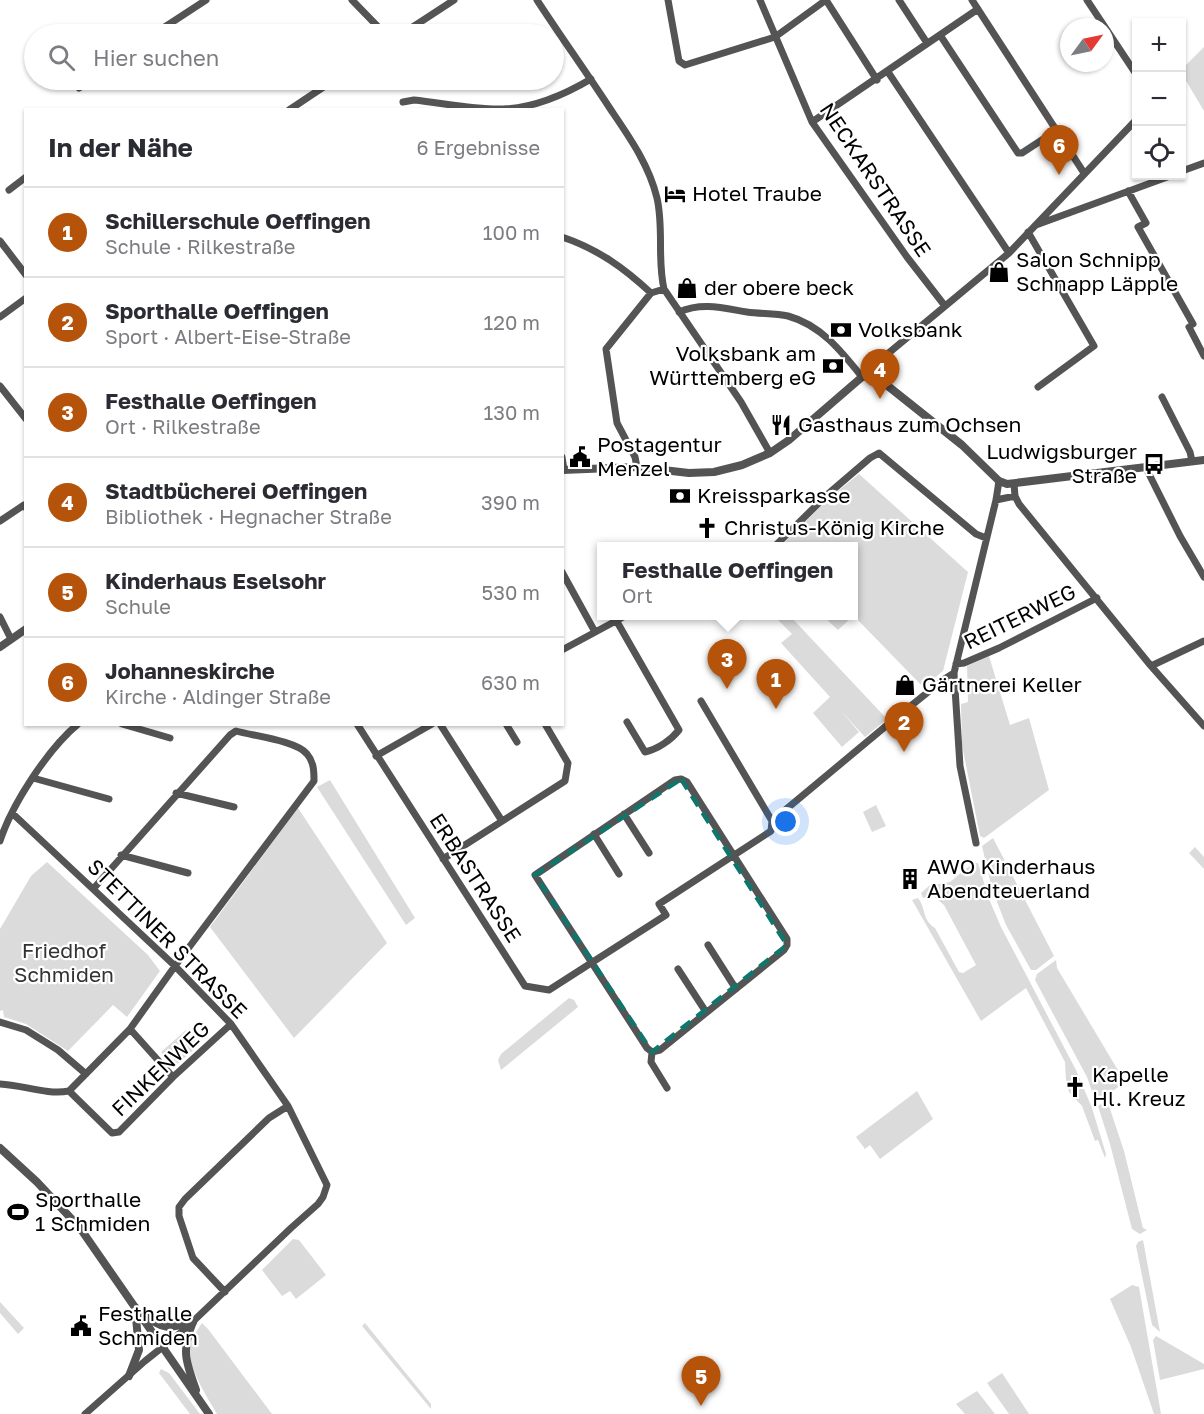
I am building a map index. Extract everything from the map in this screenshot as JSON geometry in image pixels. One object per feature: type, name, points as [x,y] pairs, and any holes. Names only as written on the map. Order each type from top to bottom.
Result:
[{"type":"street","points":[[169,24],[206,0]]},
{"type":"street","points":[[352,0],[375,24]]},
{"type":"street","points":[[417,24],[454,0]]},
{"type":"street","points":[[537,0],[553,24]]},
{"type":"street","points":[[668,0],[679,61],[688,65],[775,38],[826,0],[877,80]]},
{"type":"street","name":"NECKARSTRASSE","points":[[760,0],[812,122],[881,221],[945,306]]},
{"type":"street","points":[[899,0],[927,43]]},
{"type":"street","points":[[972,0],[1084,173]]},
{"type":"street","points":[[1087,0],[1135,72]]},
{"type":"street","points":[[812,122],[877,80],[978,9]]},
{"type":"street","points":[[940,35],[1018,153],[1022,153],[1057,130]]},
{"type":"street","points":[[564,40],[635,146],[652,182],[662,226],[661,275],[664,289],[758,429],[770,453]]},
{"type":"street","points":[[888,72],[1009,253]]},
{"type":"street","points":[[509,108],[547,100],[591,79]]},
{"type":"street","points":[[292,108],[319,90]]},
{"type":"street","points":[[402,102],[414,100],[491,108]]},
{"type":"street","points":[[874,375],[879,361],[1009,253],[1132,125]]},
{"type":"street","points":[[1186,170],[1204,163]]},
{"type":"street","points":[[9,190],[24,179]]},
{"type":"street","points":[[1034,226],[1159,180]]},
{"type":"street","points":[[1128,191],[1146,223],[1138,228],[1191,326],[1204,356]]},
{"type":"street","points":[[1028,232],[1094,346],[1038,387]]},
{"type":"street","points":[[564,238],[585,244],[609,258],[630,273],[651,293]]},
{"type":"street","points":[[0,241],[24,272]]},
{"type":"street","points":[[637,467],[635,457],[617,423],[606,349],[651,293],[664,289]]},
{"type":"street","points":[[0,317],[24,299]]},
{"type":"street","points":[[679,312],[689,308],[707,306],[773,314],[799,320],[823,334],[862,377]]},
{"type":"street","points":[[564,470],[637,467],[689,473],[714,472],[742,465],[770,453],[796,435],[862,377],[874,375],[962,445],[999,481],[1014,484],[1204,460]]},
{"type":"street","points":[[0,386],[24,416]]},
{"type":"street","points":[[1162,397],[1190,452],[1192,461]]},
{"type":"street","points":[[779,542],[805,515],[870,458],[879,453],[976,534],[986,538]]},
{"type":"street","points":[[1146,468],[1180,536],[1204,577]]},
{"type":"street","points":[[976,843],[960,766],[956,734],[954,674],[999,481]]},
{"type":"street","points":[[1014,484],[1015,496],[1150,666],[1204,726]]},
{"type":"street","points":[[996,500],[1015,496]]},
{"type":"street","points":[[0,521],[24,505]]},
{"type":"street","points":[[564,576],[595,632]]},
{"type":"street","name":"REITERWEG","points":[[956,664],[964,663],[999,648],[1097,598]]},
{"type":"street","points":[[0,617],[11,639]]},
{"type":"street","points":[[564,649],[616,620],[679,730],[654,750],[645,752],[627,722]]},
{"type":"street","points":[[0,647],[24,630]]},
{"type":"street","points":[[1150,666],[1204,641]]},
{"type":"street","points":[[772,821],[892,721],[943,680],[954,674]]},
{"type":"street","points":[[702,701],[772,821],[771,831],[733,856]]},
{"type":"street","points":[[0,841],[12,813],[33,778],[76,726]]},
{"type":"street","points":[[129,726],[170,738]]},
{"type":"street","name":"ERBASTRASSE","points":[[358,726],[525,986],[549,990],[666,915],[659,904],[733,856]]},
{"type":"street","points":[[376,756],[428,726]]},
{"type":"street","points":[[441,726],[502,821]]},
{"type":"street","points":[[507,726],[517,742]]},
{"type":"street","points":[[443,859],[565,780],[568,763],[546,726]]},
{"type":"street","points":[[0,1084],[60,1093],[69,1091],[130,1029],[314,781],[314,767],[308,755],[299,747],[236,731],[176,793],[94,888]]},
{"type":"street","points":[[33,778],[109,799]]},
{"type":"street","points":[[681,779],[687,782],[787,939],[787,945],[784,950],[660,1050],[652,1052],[647,1048],[535,875],[675,780],[681,779]]},
{"type":"street","points":[[176,793],[234,807]]},
{"type":"street","name":"STETTINER STRASSE","points":[[12,813],[175,966],[231,1024],[288,1106],[325,1178],[327,1185],[323,1197],[225,1292]]},
{"type":"street","points":[[624,814],[649,853]]},
{"type":"street","points":[[594,834],[619,874]]},
{"type":"street","points":[[121,855],[188,873]]},
{"type":"street","points":[[708,945],[736,989]]},
{"type":"street","points":[[678,969],[706,1012]]},
{"type":"street","points":[[0,1022],[26,1030],[58,1050],[86,1074]]},
{"type":"street","name":"FINKENWEG","points":[[69,1091],[112,1133],[119,1132],[173,1077],[231,1024]]},
{"type":"street","points":[[130,1029],[173,1077]]},
{"type":"street","points":[[652,1052],[651,1062],[667,1088]]},
{"type":"street","points":[[85,1414],[225,1292],[193,1258],[179,1216],[179,1207],[185,1198],[262,1124],[288,1106]]},
{"type":"street","points":[[0,1148],[50,1195],[80,1228],[209,1414]]},
{"type":"street","points":[[135,1306],[152,1322],[166,1328],[193,1322]]},
{"type":"street","points":[[129,1376],[139,1345],[135,1306]]},
{"type":"street","points":[[193,1322],[187,1336],[185,1351],[200,1401]]},
{"type":"highlighted area","points":[[681,779],[787,945],[652,1052],[535,875]]},
{"type":"green space","points":[[1204,47],[1204,111],[1186,81],[1186,65]]},
{"type":"green space","points":[[859,474],[968,572],[943,671],[923,687],[858,620],[858,542],[785,542],[829,498]]},
{"type":"green space","points":[[778,620],[794,620],[887,719],[865,737],[841,711],[859,732],[842,747],[813,713],[830,697],[781,643],[792,634]]},
{"type":"green space","points":[[827,620],[849,620],[838,630]]},
{"type":"green space","points":[[989,656],[1010,725],[1029,718],[1049,790],[984,838],[980,836],[962,745],[961,704],[968,702],[967,666]]},
{"type":"green space","points":[[330,780],[415,918],[406,925],[317,787]]},
{"type":"green space","points":[[876,805],[886,826],[872,832],[863,812]]},
{"type":"green space","points":[[298,808],[387,943],[294,1038],[210,927]]},
{"type":"green space","points":[[993,838],[1054,956],[1036,970],[1031,970],[1006,925],[992,889],[982,846]]},
{"type":"green space","points":[[1195,847],[1204,857],[1204,869],[1189,853]]},
{"type":"green space","name":"Friedhof Schmiden","points":[[47,862],[148,955],[160,971],[127,1017],[113,1005],[68,1051],[26,1024],[4,1017],[3,1010],[0,1011],[0,929],[31,876]]},
{"type":"green space","points":[[973,863],[978,863],[989,899],[1001,927],[1076,1070],[1092,1108],[1106,1154],[1105,1158],[1098,1140],[1095,1141],[1082,1106],[1069,1092],[1065,1062],[1026,988],[981,1021],[912,900],[918,898],[926,918],[935,928],[959,972],[963,973],[976,965],[944,905],[932,895],[923,898],[921,893],[929,886],[950,882]]},
{"type":"green space","points":[[1056,960],[1057,968],[1125,1082],[1099,1101],[1095,1100],[1087,1077],[1035,980],[1037,974]]},
{"type":"green space","points":[[569,998],[574,1000],[578,1007],[501,1070],[498,1060],[501,1054]]},
{"type":"green space","points":[[186,1030],[199,1045],[174,1067],[161,1052]]},
{"type":"green space","points":[[917,1091],[933,1119],[880,1159],[870,1145],[865,1149],[856,1137]]},
{"type":"green space","points":[[1107,1100],[1124,1151],[1143,1228],[1147,1230],[1140,1234],[1132,1229],[1098,1106]]},
{"type":"green space","points":[[293,1239],[299,1240],[326,1275],[296,1299],[290,1291],[282,1296],[262,1270]]},
{"type":"green space","points":[[1143,1240],[1160,1332],[1152,1325],[1136,1246]]},
{"type":"green space","points":[[1132,1285],[1139,1287],[1161,1414],[1154,1414],[1131,1347],[1110,1299]]},
{"type":"green space","points":[[0,1302],[24,1328],[18,1334],[0,1313]]},
{"type":"green space","points":[[202,1323],[272,1414],[217,1414],[191,1362],[191,1344]]},
{"type":"green space","points":[[365,1323],[431,1404],[431,1409],[362,1326]]},
{"type":"green space","points":[[1156,1336],[1204,1364],[1204,1369],[1160,1380],[1153,1340]]},
{"type":"green space","points":[[161,1369],[169,1373],[200,1414],[190,1414],[159,1373]]},
{"type":"green space","points":[[1002,1373],[1029,1414],[1009,1414],[987,1383]]},
{"type":"green space","points":[[977,1391],[995,1414],[965,1414],[956,1404]]},
{"type":"place","name":"Johanneskirche","points":[[1059,175]]},
{"type":"place","name":"Hotel Traube","points":[[675,194]]},
{"type":"place","name":"Salon Schnipp Schnapp Läpple","points":[[999,272]]},
{"type":"place","name":"der obere beck","points":[[687,288]]},
{"type":"place","name":"Volksbank","points":[[841,330]]},
{"type":"place","name":"Volksbank am Württemberg eG","points":[[833,366]]},
{"type":"place","name":"Stadtbücherei Oeffingen","points":[[880,399]]},
{"type":"place","name":"Gasthaus zum Ochsen","points":[[781,425]]},
{"type":"place","name":"Postagentur Menzel","points":[[580,457]]},
{"type":"place","name":"Ludwigsburger Straße","points":[[1154,464]]},
{"type":"place","name":"Kreissparkasse","points":[[680,496]]},
{"type":"place","name":"Christus-König Kirche","points":[[707,528]]},
{"type":"place","name":"Gärtnerei Keller","points":[[905,685]]},
{"type":"place","name":"Festhalle Oeffingen","points":[[727,689]]},
{"type":"place","name":"Schillerschule Oeffingen","points":[[776,709]]},
{"type":"place","name":"Sporthalle Oeffingen","points":[[904,752]]},
{"type":"place","name":"AWO Kinderhaus Abendteuerland","points":[[910,879]]},
{"type":"place","name":"Kapelle Hl. Kreuz","points":[[1075,1087]]},
{"type":"place","name":"Sporthalle 1 Schmiden","points":[[18,1212]]},
{"type":"place","name":"Festhalle Schmiden","points":[[81,1326]]},
{"type":"place","name":"Kinderhaus Eselsohr","points":[[701,1406]]}]
